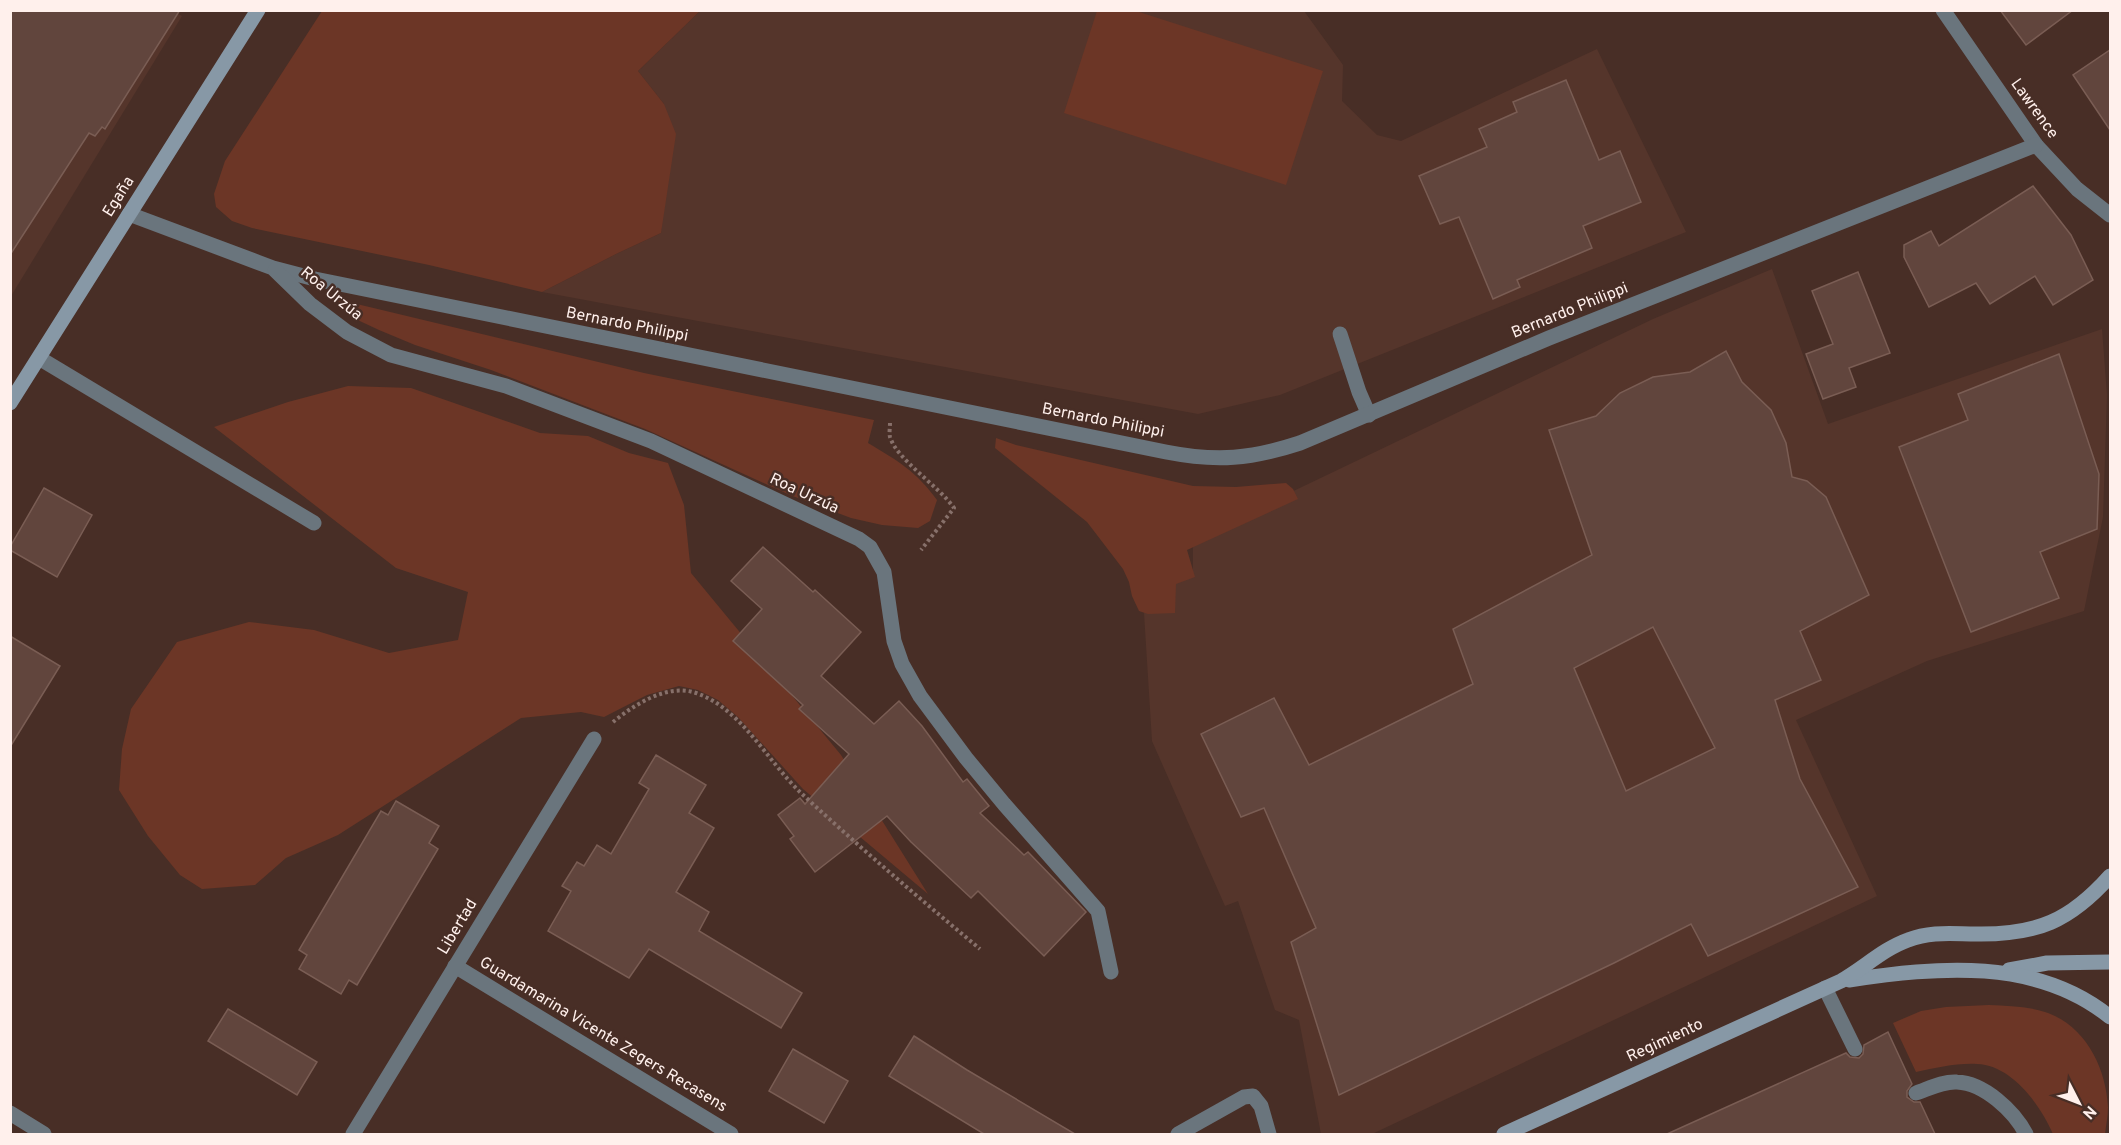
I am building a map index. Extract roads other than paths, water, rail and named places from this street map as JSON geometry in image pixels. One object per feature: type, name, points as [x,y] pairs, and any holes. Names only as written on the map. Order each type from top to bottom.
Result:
[{"type":"main road","name":"Egaña","points":[[10,403],[16,383],[39,358],[258,10]]},
{"type":"main road","name":"Regimiento","points":[[1504,1134],[1841,981],[1880,954],[1908,940],[1940,932],[2007,934],[2036,930],[2080,906],[2110,876]]},
{"type":"main road","name":"Regimiento","points":[[1841,981],[1919,972],[2003,971],[2047,963],[2110,962]]},
{"type":"main road","name":"Regimiento","points":[[2003,971],[2044,981],[2070,991],[2110,1017]]},
{"type":"street","name":"Lawrence","points":[[1943,10],[2036,145],[2077,189],[2110,215]]},
{"type":"street","name":"Bernardo Philippi","points":[[129,214],[273,268],[315,279],[1185,456],[1223,459],[1279,450],[1369,415],[1549,338],[2036,145]]},
{"type":"street","name":"Roa Urzúa","points":[[273,268],[310,304],[347,332],[391,355],[506,386],[651,441],[859,539],[870,547],[884,572],[894,641],[902,664],[920,696],[966,758],[1098,911],[1111,972]]},
{"type":"street","points":[[1340,334],[1369,415]]},
{"type":"street","points":[[39,358],[314,523]]},
{"type":"street","name":"Libertad","points":[[353,1134],[594,739]]},
{"type":"street","name":"Guardamarina Vicente Zegers Recasens","points":[[455,966],[731,1134]]},
{"type":"street","points":[[1825,988],[1855,1049]]},
{"type":"street","points":[[1916,1093],[1957,1082],[1974,1085],[1988,1092],[2006,1108],[2026,1134]]},
{"type":"street","points":[[1178,1134],[1244,1097],[1253,1096],[1261,1106],[1269,1134]]},
{"type":"street","points":[[10,1113],[44,1134]]}]
